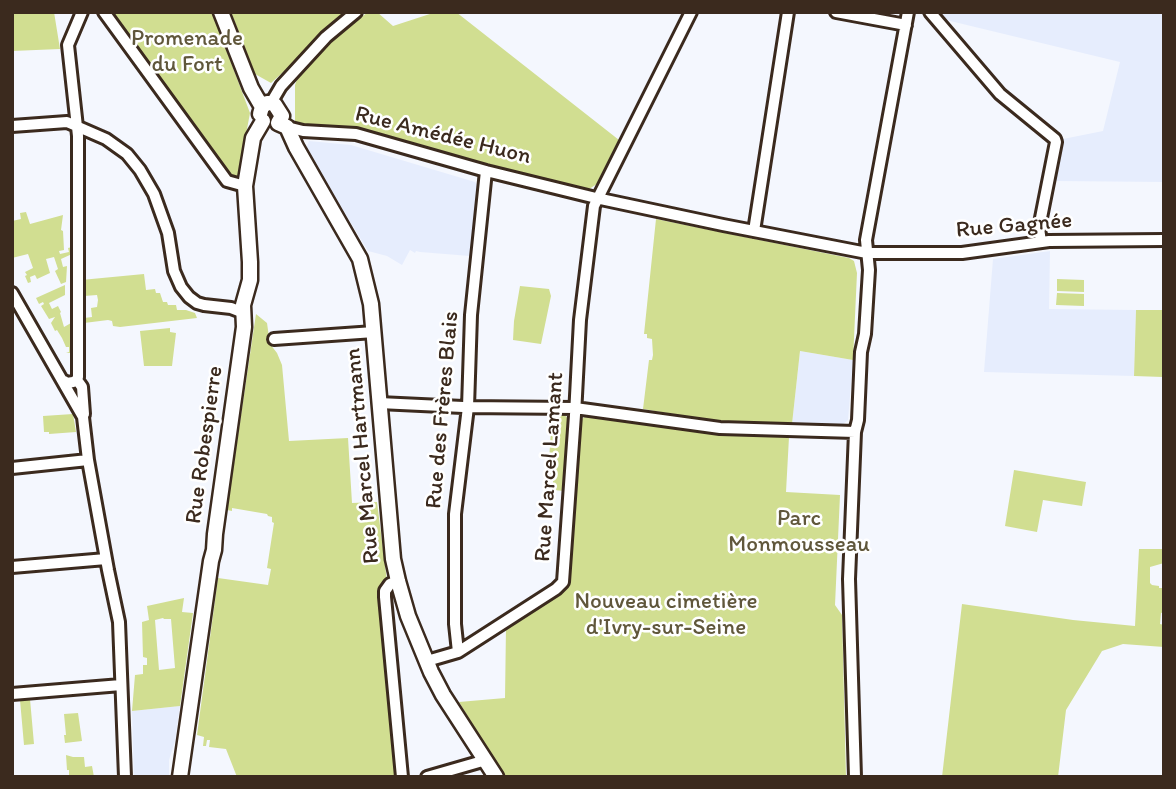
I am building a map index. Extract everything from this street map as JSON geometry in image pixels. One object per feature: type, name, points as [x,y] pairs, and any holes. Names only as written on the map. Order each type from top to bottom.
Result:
[{"type":"main road","name":"Rue Marcel Hartmann","points":[[221,12],[251,88],[296,147],[360,259],[371,304],[393,559],[398,582],[408,616],[443,695],[496,777]]},
{"type":"main road","name":"Rue Robespierre","points":[[180,777],[244,327],[243,305],[250,280],[245,186],[253,138],[272,116]]},
{"type":"street","points":[[82,12],[68,45],[77,127],[77,380],[82,387],[88,460],[119,622],[125,777]]},
{"type":"street","points":[[104,12],[227,181],[245,186]]},
{"type":"street","points":[[272,116],[281,86],[326,37],[356,12]]},
{"type":"street","name":"Rue Marcel Lamant","points":[[427,661],[458,652],[563,582],[580,320],[593,206],[691,12]]},
{"type":"street","points":[[754,231],[788,12]]},
{"type":"street","points":[[836,12],[906,25]]},
{"type":"street","points":[[855,777],[848,589],[855,432],[869,266],[866,240],[908,12]]},
{"type":"street","points":[[930,12],[1000,94],[1055,139],[1039,228],[1041,242]]},
{"type":"street","name":"Rue Amédée Huon","points":[[272,116],[303,131],[356,134],[486,171],[596,198],[754,231]]},
{"type":"street","points":[[12,126],[67,122],[106,139],[127,154],[154,194],[168,233],[174,271],[181,287],[197,303],[231,308],[244,313]]},
{"type":"street","name":"Rue des Frères Blais","points":[[458,652],[455,624],[455,514],[468,407],[471,315],[486,171]]},
{"type":"street","name":"Rue Gagnée","points":[[754,231],[867,253],[905,254],[962,253],[1041,242],[1164,240]]},
{"type":"street","points":[[12,293],[83,417]]},
{"type":"street","points":[[274,339],[374,332]]},
{"type":"street","points":[[64,381],[67,383],[77,380]]},
{"type":"street","points":[[379,403],[575,408],[720,428],[855,432]]},
{"type":"street","points":[[12,468],[88,460]]},
{"type":"street","points":[[12,567],[106,559]]},
{"type":"street","points":[[398,582],[390,584],[385,591],[385,597],[402,777]]},
{"type":"street","points":[[12,694],[121,685]]},
{"type":"street","points":[[427,777],[486,760]]},
{"type":"shaded area","points":[[930,12],[1164,12],[1164,182],[1056,181],[1063,139],[1103,131],[1120,62],[942,19]]},
{"type":"shaded area","points":[[309,141],[351,145],[475,182],[478,186],[470,256],[415,253],[410,250],[402,265],[387,256],[368,251],[306,149]]},
{"type":"shaded area","points":[[1050,251],[1049,309],[1136,310],[1134,376],[984,372],[993,259]]},
{"type":"shaded area","points":[[800,351],[853,360],[848,420],[843,424],[792,424]]},
{"type":"shaded area","points":[[180,706],[169,760],[169,777],[134,777],[132,711]]},
{"type":"green space","points":[[12,12],[54,12],[60,49],[12,51]]},
{"type":"green space","name":"Promenade du Fort","points":[[110,12],[212,12],[250,113],[238,177],[230,176]]},
{"type":"green space","points":[[231,12],[350,12],[271,83],[255,74]]},
{"type":"green space","points":[[368,12],[377,12],[393,26],[436,12],[456,12],[619,140],[597,184],[589,189],[357,128],[302,126],[295,122],[295,85],[299,74],[336,37]]},
{"type":"green space","points":[[26,212],[30,224],[63,215],[61,230],[64,250],[59,251],[60,254],[69,252],[68,248],[72,247],[72,254],[61,259],[63,267],[67,266],[66,282],[61,284],[55,271],[58,269],[54,257],[46,259],[50,273],[37,279],[35,275],[30,277],[31,282],[28,283],[25,272],[33,268],[28,254],[12,258],[12,221],[21,219],[20,213]]},
{"type":"green space","points":[[656,219],[854,261],[857,273],[853,360],[800,351],[792,424],[721,422],[643,409],[649,360],[652,360],[653,355],[652,339],[644,334]]},
{"type":"green space","points":[[144,274],[146,290],[155,289],[156,293],[160,293],[163,302],[176,305],[177,310],[195,313],[197,318],[120,327],[113,326],[112,321],[108,320],[84,323],[84,318],[92,317],[91,308],[97,307],[98,300],[97,295],[84,296],[81,280]]},
{"type":"green space","points":[[1057,279],[1084,280],[1084,292],[1057,291]]},
{"type":"green space","points":[[65,285],[65,295],[49,303],[52,309],[58,306],[64,327],[71,323],[71,353],[66,353],[69,352],[69,347],[66,347],[51,323],[55,317],[49,319],[41,306],[43,302],[39,304],[36,298]]},
{"type":"green space","points":[[520,286],[549,289],[551,296],[541,344],[513,340]]},
{"type":"green space","points":[[1057,293],[1084,294],[1084,306],[1056,305]]},
{"type":"green space","points":[[1136,310],[1164,310],[1163,377],[1134,376]]},
{"type":"green space","points":[[256,314],[267,323],[270,344],[282,365],[289,441],[348,438],[352,503],[377,502],[387,581],[380,588],[396,773],[393,777],[237,777],[226,749],[209,747],[210,740],[203,746],[204,737],[197,735],[218,578],[268,585],[271,569],[267,568],[274,523],[272,517],[232,508],[232,511],[227,510]]},
{"type":"green space","points":[[170,328],[170,332],[176,333],[172,366],[144,366],[140,331]]},
{"type":"green space","points":[[73,414],[76,432],[44,432],[43,416]]},
{"type":"green space","points":[[564,414],[568,419],[564,491],[553,490],[553,476],[548,476],[552,415]]},
{"type":"green space","name":"Nouveau cimetière d'Ivry-sur-Seine","points":[[587,415],[789,437],[786,492],[840,495],[835,605],[842,615],[846,777],[505,777],[459,702],[505,698],[506,627],[564,588],[570,578],[579,434],[581,420]]},
{"type":"green space","points":[[1014,470],[1086,482],[1082,506],[1043,500],[1037,532],[1005,526]]},
{"type":"green space","points":[[1139,549],[1164,549],[1164,563],[1150,567],[1150,583],[1164,588],[1164,612],[1161,613],[1160,624],[1164,625],[1164,647],[1123,644],[1102,651],[1066,710],[1058,777],[942,777],[962,604],[1135,626]]},
{"type":"green space","points":[[184,598],[182,612],[193,613],[180,706],[132,711],[135,675],[143,674],[143,665],[147,665],[147,658],[143,657],[142,622],[149,620],[147,606]],"holes":[[[171,619],[175,668],[159,670],[155,620]]]},
{"type":"green space","points":[[30,699],[34,744],[24,745],[20,700]]},
{"type":"green space","points":[[78,713],[82,741],[65,743],[64,714]]},
{"type":"green space","points":[[66,755],[84,757],[85,767],[92,766],[94,777],[69,777]]},
{"type":"park label","name":"Parc Monmousseau","points":[[799,532]]}]
